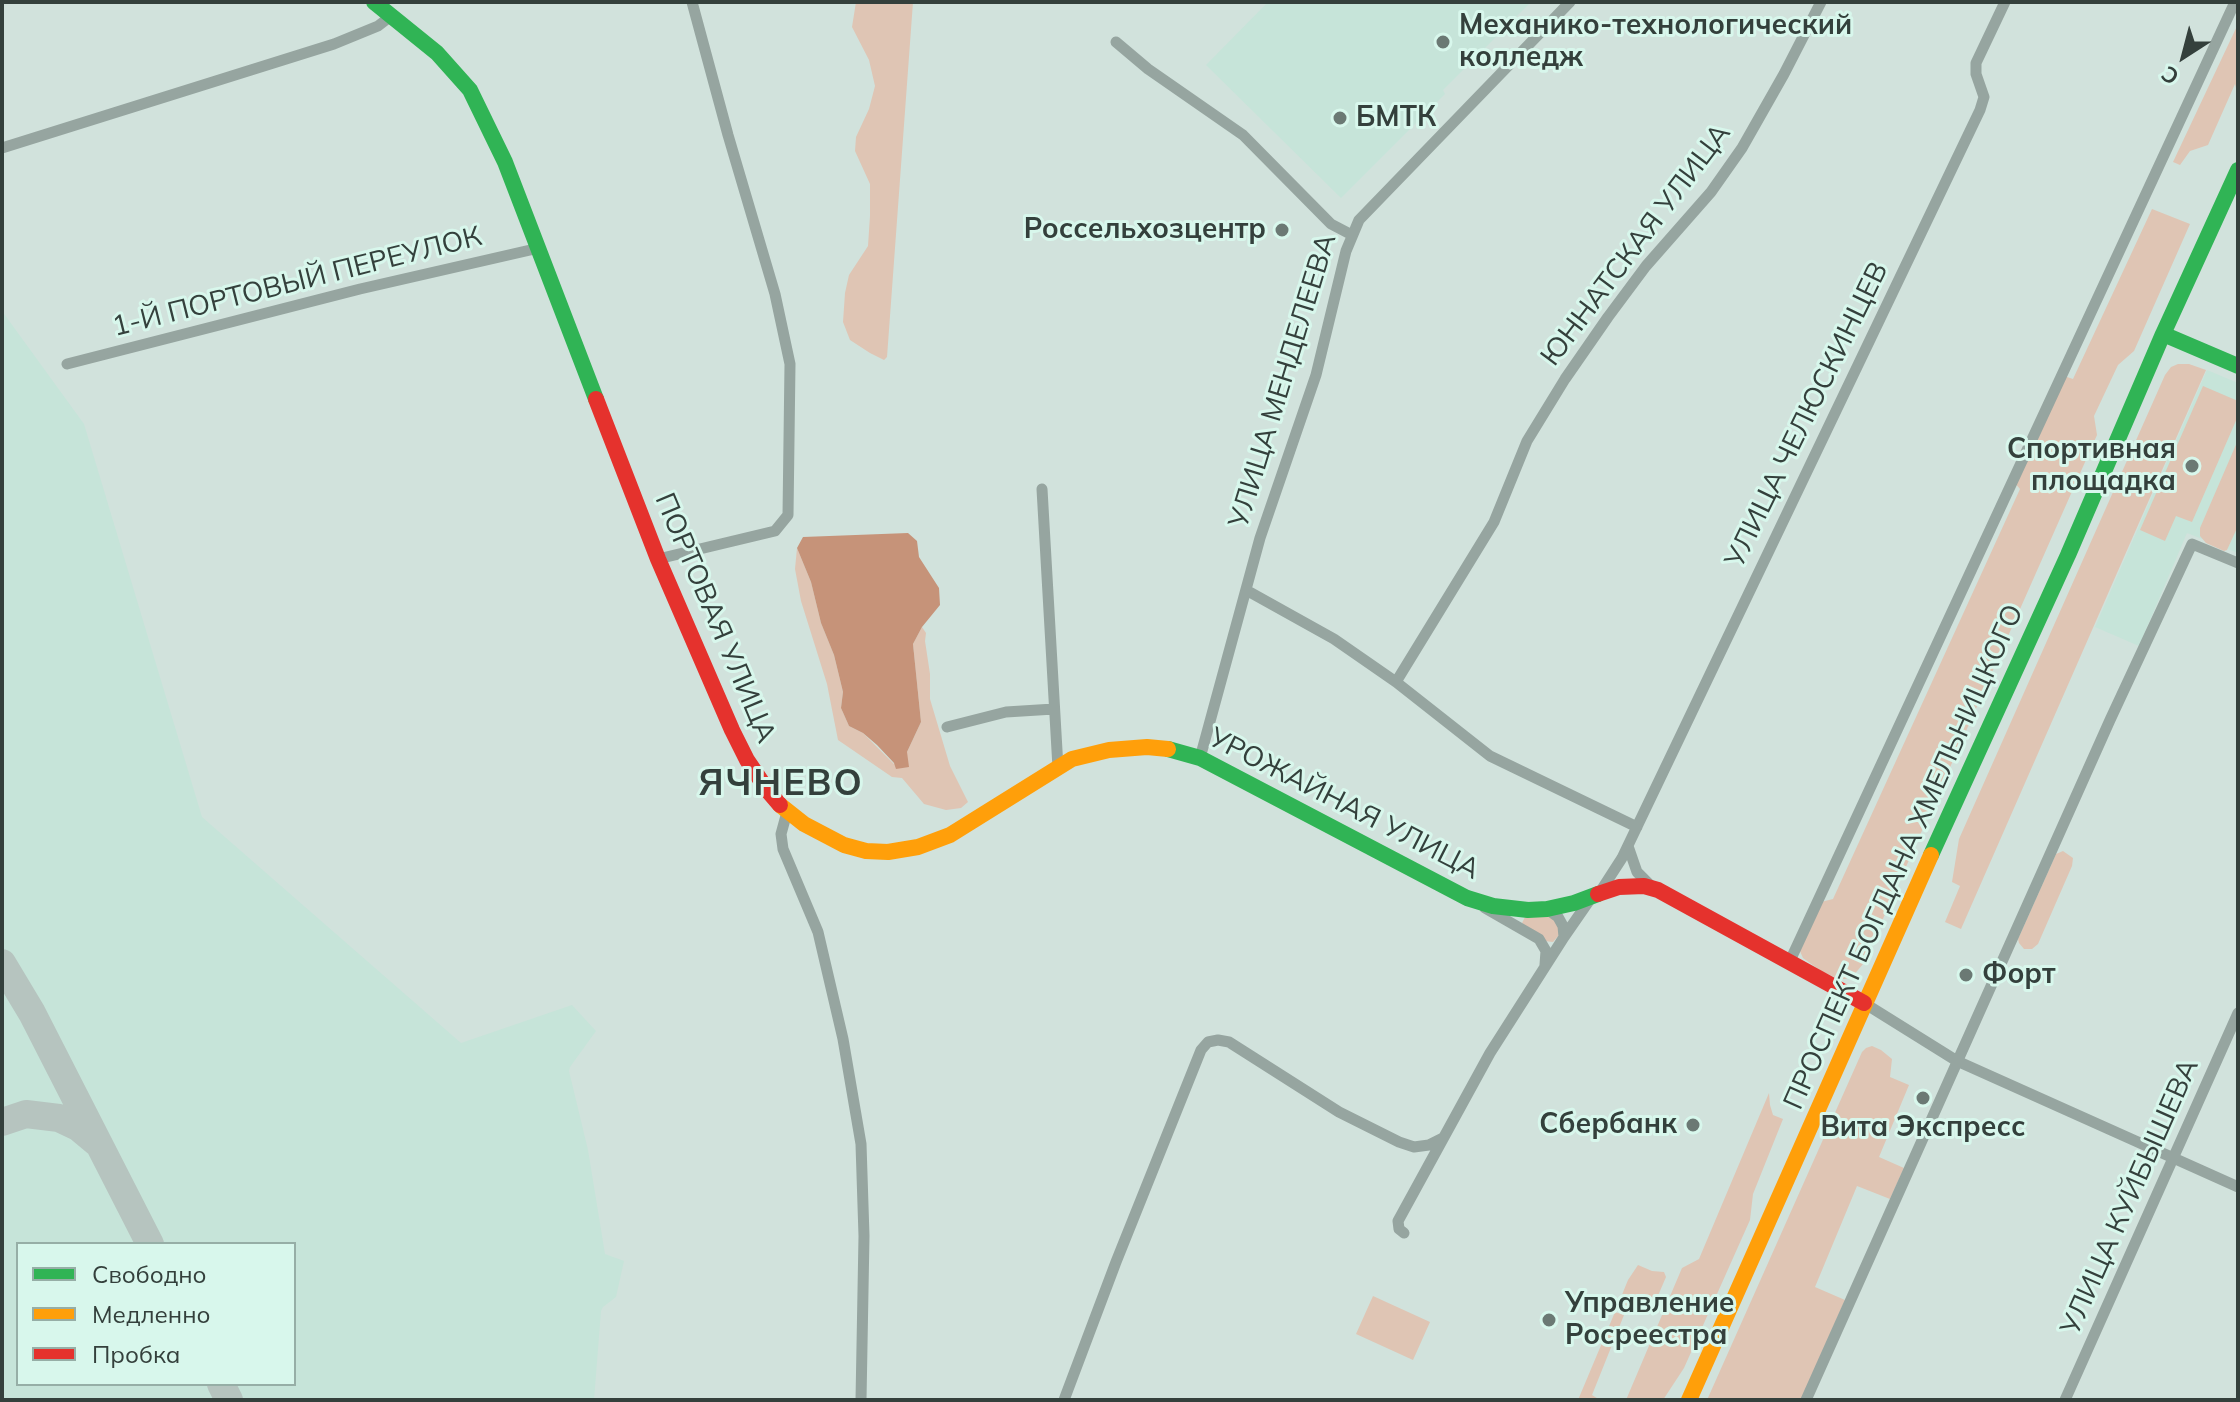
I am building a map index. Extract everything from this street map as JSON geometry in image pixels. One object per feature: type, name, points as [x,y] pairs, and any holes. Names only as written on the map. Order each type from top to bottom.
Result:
[{"type":"street","name":"ПОРТОВАЯ УЛИЦА","points":[[374,2],[437,53],[470,90],[505,162],[658,559],[732,730],[747,760],[787,812]]},
{"type":"street","points":[[658,559],[775,531],[788,515],[790,364],[775,294],[692,2]]},
{"type":"street","name":"УЛИЦА МЕНДЕЛЕЕВА","points":[[1200,758],[1265,523],[1316,375],[1338,280],[1359,220],[1570,2]]},
{"type":"street","name":"ЮННАТСКАЯ УЛИЦА","points":[[1396,682],[1487,534],[1527,441],[1565,379],[1646,266],[1711,192],[1734,159],[1784,74],[1821,2]]},
{"type":"street","name":"УЛИЦА ЧЕЛЮСКИНЦЕВ","points":[[1544,966],[1622,858],[1980,110],[1983,92],[1976,74],[1976,63],[2005,2]]},
{"type":"street","points":[[1789,963],[2235,2]]},
{"type":"street","points":[[2,148],[334,44],[378,26],[391,16]]},
{"type":"street","points":[[1116,42],[1159,77],[1243,135],[1331,224],[1352,235]]},
{"type":"street","name":"ПРОСПЕКТ БОГДАНА ХМЕЛЬНИЦКОГО","points":[[1689,1400],[2238,170]]},
{"type":"street","name":"ПРОСПЕКТ БОГДАНА ХМЕЛЬНИЦКОГО","points":[[2163,334],[2176,331],[2238,192]]},
{"type":"street","name":"1-Й ПОРТОВЫЙ ПЕРЕУЛОК","points":[[67,364],[360,289],[539,248]]},
{"type":"street","points":[[2163,334],[2238,366]]},
{"type":"street","points":[[1042,489],[1058,768]]},
{"type":"street","points":[[1806,1400],[2110,720],[2192,544],[2238,563]]},
{"type":"street","points":[[1246,590],[1334,639],[1396,682],[1490,756],[1637,827]]},
{"type":"street","points":[[947,727],[1006,712],[1054,709]]},
{"type":"street","name":"УРОЖАЙНАЯ УЛИЦА","points":[[787,812],[844,845],[866,851],[888,852],[918,847],[950,835],[1072,759],[1128,748],[1166,749],[1200,758],[1467,898],[1510,909],[1547,909],[1619,887],[1658,890],[1864,1003]]},
{"type":"street","points":[[787,812],[781,834],[783,849],[818,932],[843,1039],[861,1144],[864,1236],[861,1400]]},
{"type":"street","points":[[1628,846],[1637,872],[1658,890]]},
{"type":"street","points":[[1622,858],[1622,876],[1630,886]]},
{"type":"street","points":[[1404,1233],[1399,1229],[1398,1221],[1490,1053],[1544,966],[1546,951],[1539,939],[1467,898]]},
{"type":"street","points":[[1547,909],[1558,917],[1564,937]]},
{"type":"street","points":[[1864,1003],[1957,1061],[2238,1187]]},
{"type":"street","name":"УЛИЦА КУЙБЫШЕВА","points":[[2065,1400],[2238,1013]]},
{"type":"street","points":[[1064,1400],[1201,1050],[1208,1042],[1229,1042],[1339,1112],[1399,1142],[1414,1147],[1444,1138]]},
{"type":"shaded area","points":[[856,2],[913,2],[887,357],[884,360],[850,340],[843,322],[849,275],[868,246],[870,216],[870,184],[855,151],[856,137],[869,109],[875,86],[869,60],[852,27]]},
{"type":"shaded area","name":"БМТК","points":[[1268,2],[1531,2],[1341,198],[1206,65]]},
{"type":"shaded area","points":[[2238,24],[2238,96],[2235,84],[2208,145],[2190,151],[2180,165],[2173,162]]},
{"type":"shaded area","points":[[2152,209],[2190,224],[2134,351],[2118,365],[2094,416],[2097,435],[1863,964],[1853,976],[1839,979],[1803,958],[1799,949],[1821,902],[1833,899],[2020,489],[2014,482],[2064,376],[2073,379]]},
{"type":"shaded area","points":[[2,311],[84,424],[202,817],[461,1043],[572,1005],[596,1031],[569,1071],[588,1150],[605,1254],[624,1261],[616,1297],[601,1311],[594,1400],[2,1400]]},
{"type":"shaded area","points":[[2178,364],[2206,370],[1961,929],[1945,922],[1960,886],[1952,882],[1959,839],[2165,375]]},
{"type":"shaded area","points":[[2207,370],[2238,383],[2238,553],[2187,533],[2139,646],[2095,627]]},
{"type":"shaded area","name":"Спортивная площадка","points":[[2203,386],[2238,401],[2238,416],[2192,522],[2176,516],[2165,541],[2140,530]]},
{"type":"shaded area","points":[[2238,440],[2238,526],[2224,551],[2206,543],[2200,536],[2200,528]]},
{"type":"shaded area","points":[[908,533],[917,541],[919,557],[939,588],[940,605],[913,644],[921,722],[907,752],[909,767],[896,769],[877,745],[849,726],[841,708],[843,692],[834,655],[797,548],[803,537]]},
{"type":"shaded area","points":[[797,548],[834,655],[843,692],[841,708],[849,726],[863,733],[894,764],[907,752],[921,722],[913,644],[922,627],[926,633],[930,699],[950,766],[968,802],[961,808],[946,810],[924,804],[902,778],[892,777],[838,740],[827,684],[801,601],[795,569]]},
{"type":"shaded area","points":[[2063,851],[2073,858],[2072,866],[2038,944],[2032,949],[2024,949],[2018,939],[2056,854]]},
{"type":"shaded area","points":[[1549,916],[1557,923],[1560,934],[1553,942],[1544,941],[1522,923],[1525,917]]},
{"type":"shaded area","points":[[1872,1046],[1892,1059],[1890,1077],[1909,1085],[1879,1157],[1904,1168],[1890,1199],[1857,1186],[1815,1287],[1845,1300],[1801,1400],[1707,1400],[1862,1052]]},
{"type":"shaded area","points":[[1769,1093],[1773,1115],[1783,1119],[1753,1194],[1750,1220],[1684,1368],[1663,1400],[1626,1400],[1682,1268],[1699,1259]]},
{"type":"shaded area","points":[[1638,1265],[1664,1272],[1666,1277],[1657,1298],[1648,1304],[1636,1300],[1628,1306],[1619,1302]]},
{"type":"shaded area","points":[[1373,1296],[1430,1322],[1413,1360],[1356,1334]]},
{"type":"shaded area","points":[[1615,1312],[1624,1315],[1592,1395],[1600,1400],[1578,1400]]},
{"type":"taxiway","points":[[2,963],[32,1013],[149,1242]]},
{"type":"taxiway","points":[[2,1122],[26,1114],[59,1118],[78,1127],[96,1142]]},
{"type":"taxiway","points":[[222,1386],[229,1400]]},
{"type":"traffic: fast","points":[[374,2],[437,53],[470,90],[505,162],[596,399]]},
{"type":"traffic: fast","points":[[1931,855],[2238,170]]},
{"type":"traffic: fast","points":[[2163,334],[2238,366]]},
{"type":"traffic: fast","points":[[1168,749],[1200,758],[1467,898],[1493,906],[1528,910],[1574,903],[1598,894]]},
{"type":"traffic: slow","points":[[780,805],[804,824],[844,845],[866,851],[888,852],[918,847],[950,835],[1072,759],[1109,750],[1168,749]]},
{"type":"traffic: slow","points":[[1689,1400],[1931,855]]},
{"type":"traffic: jam","points":[[596,399],[658,559],[732,730],[747,760],[780,805]]},
{"type":"traffic: jam","points":[[1598,894],[1619,887],[1644,886],[1658,890],[1864,1003]]},
{"type":"place","name":"Механико-технологический колледж","points":[[1443,42]]},
{"type":"place","name":"БМТК","points":[[1340,118]]},
{"type":"place","name":"Россельхозцентр","points":[[1282,230]]},
{"type":"place","name":"Спортивная площадка","points":[[2192,466]]},
{"type":"place","name":"Форт","points":[[1966,975]]},
{"type":"place","name":"Вита Экспресс","points":[[1923,1098]]},
{"type":"place","name":"Сбербанк","points":[[1693,1125]]},
{"type":"place","name":"Управление Росреестра","points":[[1549,1320]]},
{"type":"district","name":"ЯЧНЕВО","points":[[781,784]]}]
